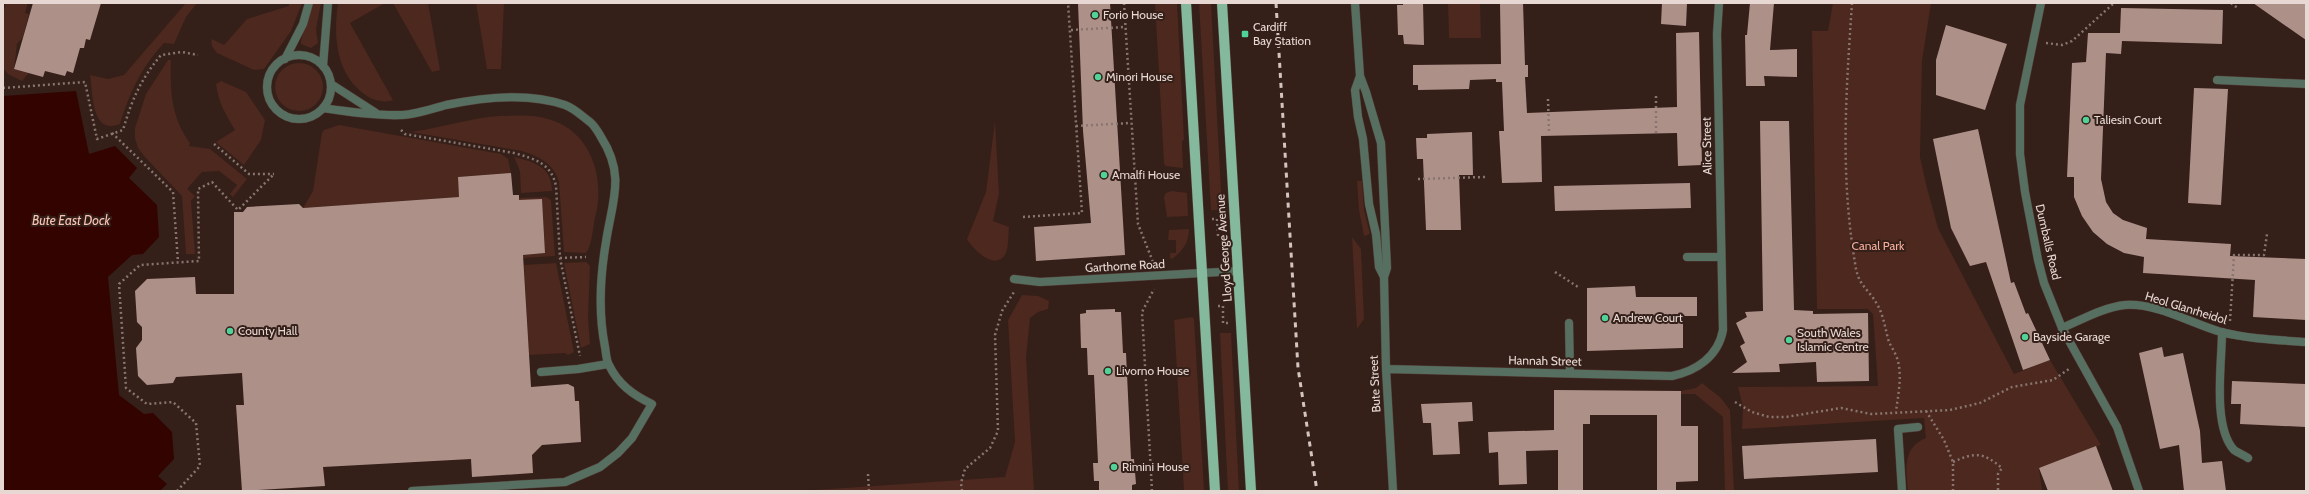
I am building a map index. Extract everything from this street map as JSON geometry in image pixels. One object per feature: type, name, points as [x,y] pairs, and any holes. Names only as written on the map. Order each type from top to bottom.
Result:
[{"type":"main road","name":"Lloyd George Avenue","points":[[1186,3],[1215,491]]},
{"type":"main road","name":"Lloyd George Avenue","points":[[1222,3],[1251,491]]},
{"type":"street","points":[[285,59],[302,24],[309,3]]},
{"type":"street","points":[[323,66],[328,3]]},
{"type":"street","name":"Bute Street","points":[[1356,3],[1360,76],[1381,143],[1387,239],[1387,268],[1384,277],[1386,370],[1393,491]]},
{"type":"street","name":"Alice Street","points":[[1702,366],[1721,340],[1717,34],[1719,3]]},
{"type":"street","name":"Dumballs Road","points":[[2041,3],[2020,105],[2020,154],[2024,192],[2044,283],[2062,328],[2117,427],[2139,491]]},
{"type":"street","points":[[300,55],[310,57],[323,66],[331,84],[329,99],[324,108],[315,114],[305,118],[294,118],[284,115],[276,108],[269,94],[269,78],[273,68],[285,59],[300,55]]},
{"type":"street","name":"Bute Street","points":[[1360,76],[1355,90],[1358,117],[1363,139],[1369,204],[1376,234],[1379,267],[1384,277]]},
{"type":"street","points":[[2217,80],[2306,84]]},
{"type":"street","points":[[331,84],[378,114]]},
{"type":"street","points":[[324,108],[388,115],[403,115],[468,101],[504,97],[540,98],[567,106],[592,124],[605,143],[612,160],[616,180],[615,202],[602,264],[600,297],[602,333],[608,364],[633,395],[652,404],[632,438],[618,453],[600,467],[565,482],[412,491]]},
{"type":"street","points":[[1687,257],[1721,257]]},
{"type":"street","name":"Garthorne Road","points":[[1014,279],[1032,281],[1238,271]]},
{"type":"street","name":"Heol Glanrheidol","points":[[2062,328],[2101,312],[2124,305],[2144,305],[2225,332],[2264,340],[2306,342]]},
{"type":"street","points":[[1569,323],[1570,373]]},
{"type":"street","points":[[2225,332],[2221,417],[2226,436],[2235,450],[2248,458]]},
{"type":"street","points":[[541,372],[608,364]]},
{"type":"street","name":"Hannah Street","points":[[1386,370],[1672,376],[1702,366]]},
{"type":"street","points":[[1902,491],[1898,429],[1918,427]]},
{"type":"path","points":[[1023,217],[1082,214],[1071,30],[1068,3]]},
{"type":"path","points":[[1124,3],[1130,123],[1138,224],[1153,261]]},
{"type":"path","points":[[1852,3],[1844,110],[1846,203],[1859,281],[1876,303],[1882,314],[1897,360],[1900,374],[1896,412]]},
{"type":"path","points":[[2032,41],[2062,45],[2072,41],[2114,3]]},
{"type":"path","points":[[2231,3],[2239,9]]},
{"type":"path","points":[[1071,30],[1125,27]]},
{"type":"path","points":[[3,88],[85,82],[97,138],[123,130],[132,101],[144,75],[161,55],[182,52],[198,54]]},
{"type":"path","points":[[1656,94],[1656,133]]},
{"type":"path","points":[[1548,99],[1550,133]]},
{"type":"path","points":[[388,115],[405,134],[514,153],[530,157],[548,167],[554,175],[556,186],[560,258],[583,368]]},
{"type":"path","points":[[1076,126],[1130,123]]},
{"type":"path","points":[[112,133],[173,192],[178,262]]},
{"type":"path","points":[[177,491],[200,466],[196,423],[174,402],[147,404],[126,388],[119,284],[140,266],[199,261],[198,189],[212,182],[238,210],[274,174],[249,174],[214,144]]},
{"type":"path","points":[[1418,179],[1485,176]]},
{"type":"path","points":[[1210,219],[1218,219],[1218,236],[1225,236]]},
{"type":"path","points":[[2225,332],[2234,256],[2264,255],[2266,234]]},
{"type":"path","points":[[560,258],[586,257]]},
{"type":"path","points":[[1555,272],[1578,287]]},
{"type":"path","points":[[962,491],[961,483],[965,469],[990,448],[998,431],[996,335],[1002,311],[1012,294],[1032,281]]},
{"type":"path","points":[[1152,491],[1142,312],[1154,287]]},
{"type":"path","points":[[1216,306],[1223,306],[1223,323],[1230,323]]},
{"type":"path","points":[[1735,402],[1752,412],[1769,417],[1786,417],[1841,408],[1871,414],[1966,408],[2012,387],[2053,380],[2079,361]]},
{"type":"path","points":[[1925,411],[1944,440],[1953,462],[1953,491]]},
{"type":"path","points":[[1953,462],[1973,454],[1984,455],[2002,468],[1998,474],[1998,491]]},
{"type":"path","points":[[868,474],[870,491]]},
{"type":"green space","points":[[6,3],[28,3],[25,13],[29,14],[23,37],[17,44],[14,69],[29,73],[22,81],[8,74],[3,68],[3,13]]},
{"type":"green space","points":[[186,3],[197,3],[186,17],[174,44],[164,43],[143,71],[132,91],[120,124],[111,126],[104,124],[99,119],[95,111],[90,75],[108,79],[124,75]]},
{"type":"green space","points":[[289,3],[302,3],[291,31],[264,69],[254,70],[217,53],[213,48],[211,43],[212,39],[224,45],[247,19],[289,6]]},
{"type":"green space","points":[[313,3],[321,3],[316,29],[318,43],[311,48],[301,44],[301,41]]},
{"type":"green space","points":[[338,3],[385,3],[350,23],[393,100],[383,101],[370,98],[357,88],[349,78],[339,55],[337,42],[336,29]]},
{"type":"green space","points":[[393,3],[428,3],[440,70],[432,72]]},
{"type":"green space","points":[[476,3],[504,3],[501,69],[487,69]]},
{"type":"green space","points":[[1155,3],[1177,3],[1184,139],[1182,142],[1183,168],[1165,166],[1164,163]]},
{"type":"green space","points":[[1199,3],[1211,3],[1222,210],[1211,210]]},
{"type":"green space","points":[[1448,3],[1480,3],[1481,38],[1449,38]]},
{"type":"green space","name":"Canal Park","points":[[1833,3],[1931,3],[1922,61],[1920,157],[1938,228],[2014,374],[2050,360],[2101,445],[2039,468],[2042,491],[1908,491],[1906,467],[1907,460],[1913,447],[1918,442],[1926,438],[1924,418],[1742,429],[1743,407],[1738,387],[1878,386],[1873,314],[1868,309],[1817,309],[1812,31],[1828,31]]},
{"type":"green space","points":[[168,60],[171,60],[171,82],[175,113],[190,143],[189,146],[210,149],[247,179],[233,197],[230,194],[237,185],[219,171],[202,172],[187,189],[195,196],[191,201],[195,254],[186,254],[182,196],[144,156],[138,148],[135,138],[135,128],[146,94]]},
{"type":"green space","points":[[294,63],[304,63],[316,70],[323,82],[323,92],[316,104],[304,111],[294,111],[286,107],[279,100],[275,92],[275,82],[279,74],[286,67]]},
{"type":"green space","points":[[221,81],[246,92],[265,120],[261,140],[244,165],[216,142],[235,130],[219,97],[216,84]]},
{"type":"green space","points":[[499,116],[530,116],[548,119],[563,125],[575,134],[585,145],[592,158],[598,188],[598,203],[592,236],[590,246],[586,253],[564,252],[559,182],[553,170],[540,158],[522,151],[411,132]]},
{"type":"green space","points":[[995,121],[999,194],[993,221],[1009,227],[1008,245],[1005,255],[995,261],[984,257],[967,239],[986,192]]},
{"type":"green space","points":[[339,125],[501,154],[508,159],[511,173],[458,177],[459,197],[303,208],[313,191],[322,133],[324,130]]},
{"type":"green space","points":[[514,157],[529,161],[546,171],[549,176],[552,191],[521,193],[520,171]]},
{"type":"green space","points":[[1357,181],[1362,181],[1364,210],[1370,234],[1364,236],[1359,210]]},
{"type":"green space","points":[[1172,191],[1187,193],[1188,216],[1167,217],[1164,197],[1166,193]]},
{"type":"green space","points":[[546,197],[551,200],[555,256],[523,258],[523,255],[545,253],[542,200],[519,200],[519,198]]},
{"type":"green space","points":[[1189,229],[1185,246],[1176,256],[1172,259],[1170,258],[1170,253],[1176,253],[1176,240],[1168,240],[1169,230]]},
{"type":"green space","points":[[1352,237],[1361,249],[1364,319],[1357,329]]},
{"type":"green space","points":[[586,262],[590,266],[588,317],[590,344],[581,348],[564,263]]},
{"type":"green space","points":[[556,263],[574,352],[568,355],[565,353],[529,355],[524,265]]},
{"type":"green space","points":[[1022,295],[1038,296],[1049,301],[1048,309],[1038,312],[1030,318],[1026,357],[1034,491],[801,491],[1005,477],[1015,442],[1008,320]]},
{"type":"green space","points":[[1192,317],[1194,319],[1204,491],[1184,491],[1174,320]]},
{"type":"green space","points":[[1220,333],[1231,333],[1239,491],[1228,491]]},
{"type":"green space","points":[[1702,383],[1721,398],[1730,410],[1734,491],[1725,491],[1723,417],[1695,394],[1681,394],[1681,391],[1696,388]]},
{"type":"water","name":"Bute East Dock","points":[[76,91],[89,154],[115,146],[137,168],[129,178],[157,205],[159,237],[143,254],[132,255],[108,277],[119,395],[144,414],[153,413],[172,432],[174,459],[158,476],[167,484],[160,491],[3,491],[3,96]]},
{"type":"building","points":[[33,3],[101,3],[90,40],[86,39],[84,48],[80,48],[73,73],[67,71],[65,76],[45,71],[43,77],[14,69]]},
{"type":"building","points":[[1078,3],[1110,3],[1125,255],[1036,261],[1034,227],[1091,223],[1083,131]]},
{"type":"building","points":[[1403,3],[1423,3],[1424,45],[1404,44],[1403,35],[1398,35],[1397,5],[1403,5]]},
{"type":"building","points":[[1500,3],[1523,3],[1525,65],[1528,65],[1528,77],[1525,77],[1527,113],[1677,107],[1676,33],[1699,32],[1702,165],[1678,166],[1677,133],[1541,136],[1542,182],[1502,183],[1499,131],[1504,131],[1502,82],[1496,82],[1496,79],[1470,80],[1469,89],[1418,90],[1418,85],[1413,85],[1413,65],[1501,64]]},
{"type":"building","points":[[1662,3],[1687,3],[1686,26],[1661,24]]},
{"type":"building","points":[[1750,3],[1774,3],[1770,50],[1797,49],[1797,77],[1764,76],[1765,86],[1746,86],[1745,35],[1747,35]]},
{"type":"building","points":[[2253,3],[2306,3],[2306,40]]},
{"type":"building","name":"Taliesin Court","points":[[2121,8],[2223,10],[2222,44],[2122,41],[2121,54],[2106,53],[2101,179],[2106,202],[2113,213],[2123,220],[2147,228],[2146,239],[2231,244],[2230,256],[2306,259],[2306,320],[2253,317],[2255,280],[2143,273],[2144,257],[2124,253],[2107,244],[2093,232],[2082,216],[2074,197],[2074,177],[2067,177],[2072,63],[2086,62],[2088,33],[2120,33]]},
{"type":"building","points":[[1946,25],[2007,44],[1985,110],[1936,95],[1936,60]]},
{"type":"building","points":[[2194,88],[2228,89],[2221,205],[2188,203]]},
{"type":"building","points":[[1760,121],[1789,121],[1794,310],[1813,311],[1813,314],[1868,313],[1869,381],[1817,382],[1816,362],[1779,364],[1780,372],[1732,373],[1747,362],[1740,346],[1745,343],[1736,323],[1747,317],[1745,312],[1763,311]]},
{"type":"building","points":[[1978,129],[2011,283],[2014,282],[2026,314],[2028,313],[2050,360],[2023,370],[1986,262],[1970,266],[1951,228],[1933,139]]},
{"type":"building","points":[[1472,132],[1473,175],[1459,175],[1461,230],[1426,230],[1423,159],[1417,159],[1416,138],[1427,138],[1427,134]]},
{"type":"building","name":"County Hall","points":[[511,173],[513,195],[519,195],[519,200],[542,199],[545,253],[523,255],[531,387],[568,384],[574,387],[575,401],[579,401],[581,442],[542,445],[532,455],[533,473],[472,477],[471,459],[323,467],[325,486],[242,491],[236,405],[244,405],[242,373],[176,377],[173,383],[147,385],[138,376],[136,348],[142,340],[142,327],[137,322],[135,291],[147,279],[195,277],[196,294],[234,294],[234,212],[243,212],[247,207],[299,204],[303,208],[459,197],[458,177]]},
{"type":"building","points":[[1690,183],[1691,208],[1555,211],[1554,186]]},
{"type":"building","points":[[1635,286],[1636,297],[1697,297],[1697,316],[1683,316],[1683,348],[1587,351],[1587,288]]},
{"type":"building","name":"Livorno House","points":[[1115,309],[1115,312],[1121,312],[1123,353],[1126,353],[1131,459],[1134,459],[1136,484],[1132,485],[1132,491],[1099,491],[1099,481],[1094,481],[1093,463],[1098,463],[1094,375],[1088,375],[1087,348],[1081,348],[1080,314],[1086,313],[1086,310]]},
{"type":"building","points":[[2162,347],[2164,357],[2183,353],[2200,431],[2202,463],[2222,461],[2226,491],[2184,491],[2179,445],[2160,449],[2139,353]]},
{"type":"building","points":[[2232,381],[2306,384],[2306,427],[2240,424],[2241,404],[2231,404]]},
{"type":"building","points":[[1554,390],[1681,391],[1681,426],[1698,426],[1698,481],[1676,482],[1676,491],[1657,491],[1657,415],[1590,415],[1590,424],[1583,424],[1583,491],[1558,491],[1558,450],[1526,451],[1527,484],[1499,485],[1498,452],[1489,453],[1488,432],[1554,430]]},
{"type":"building","points":[[1472,402],[1473,421],[1458,422],[1460,454],[1433,455],[1431,423],[1423,423],[1421,404]]},
{"type":"building","points":[[1876,439],[1878,472],[1744,479],[1742,446]]},
{"type":"building","points":[[2096,446],[2113,491],[2048,491],[2039,468]]},
{"type":"railway","points":[[1276,3],[1298,368],[1317,491]]},
{"type":"place","name":"Forio House","points":[[1095,15]]},
{"type":"place","name":"Cardiff Bay Station","points":[[1245,34]]},
{"type":"place","name":"Minori House","points":[[1098,77]]},
{"type":"place","name":"Taliesin Court","points":[[2086,120]]},
{"type":"place","name":"Amalfi House","points":[[1104,175]]},
{"type":"place","name":"Andrew Court","points":[[1605,318]]},
{"type":"place","name":"County Hall","points":[[230,331]]},
{"type":"place","name":"Bayside Garage","points":[[2025,337]]},
{"type":"place","name":"South Wales Islamic Centre","points":[[1789,340]]},
{"type":"place","name":"Livorno House","points":[[1108,371]]},
{"type":"place","name":"Rimini House","points":[[1114,467]]}]
